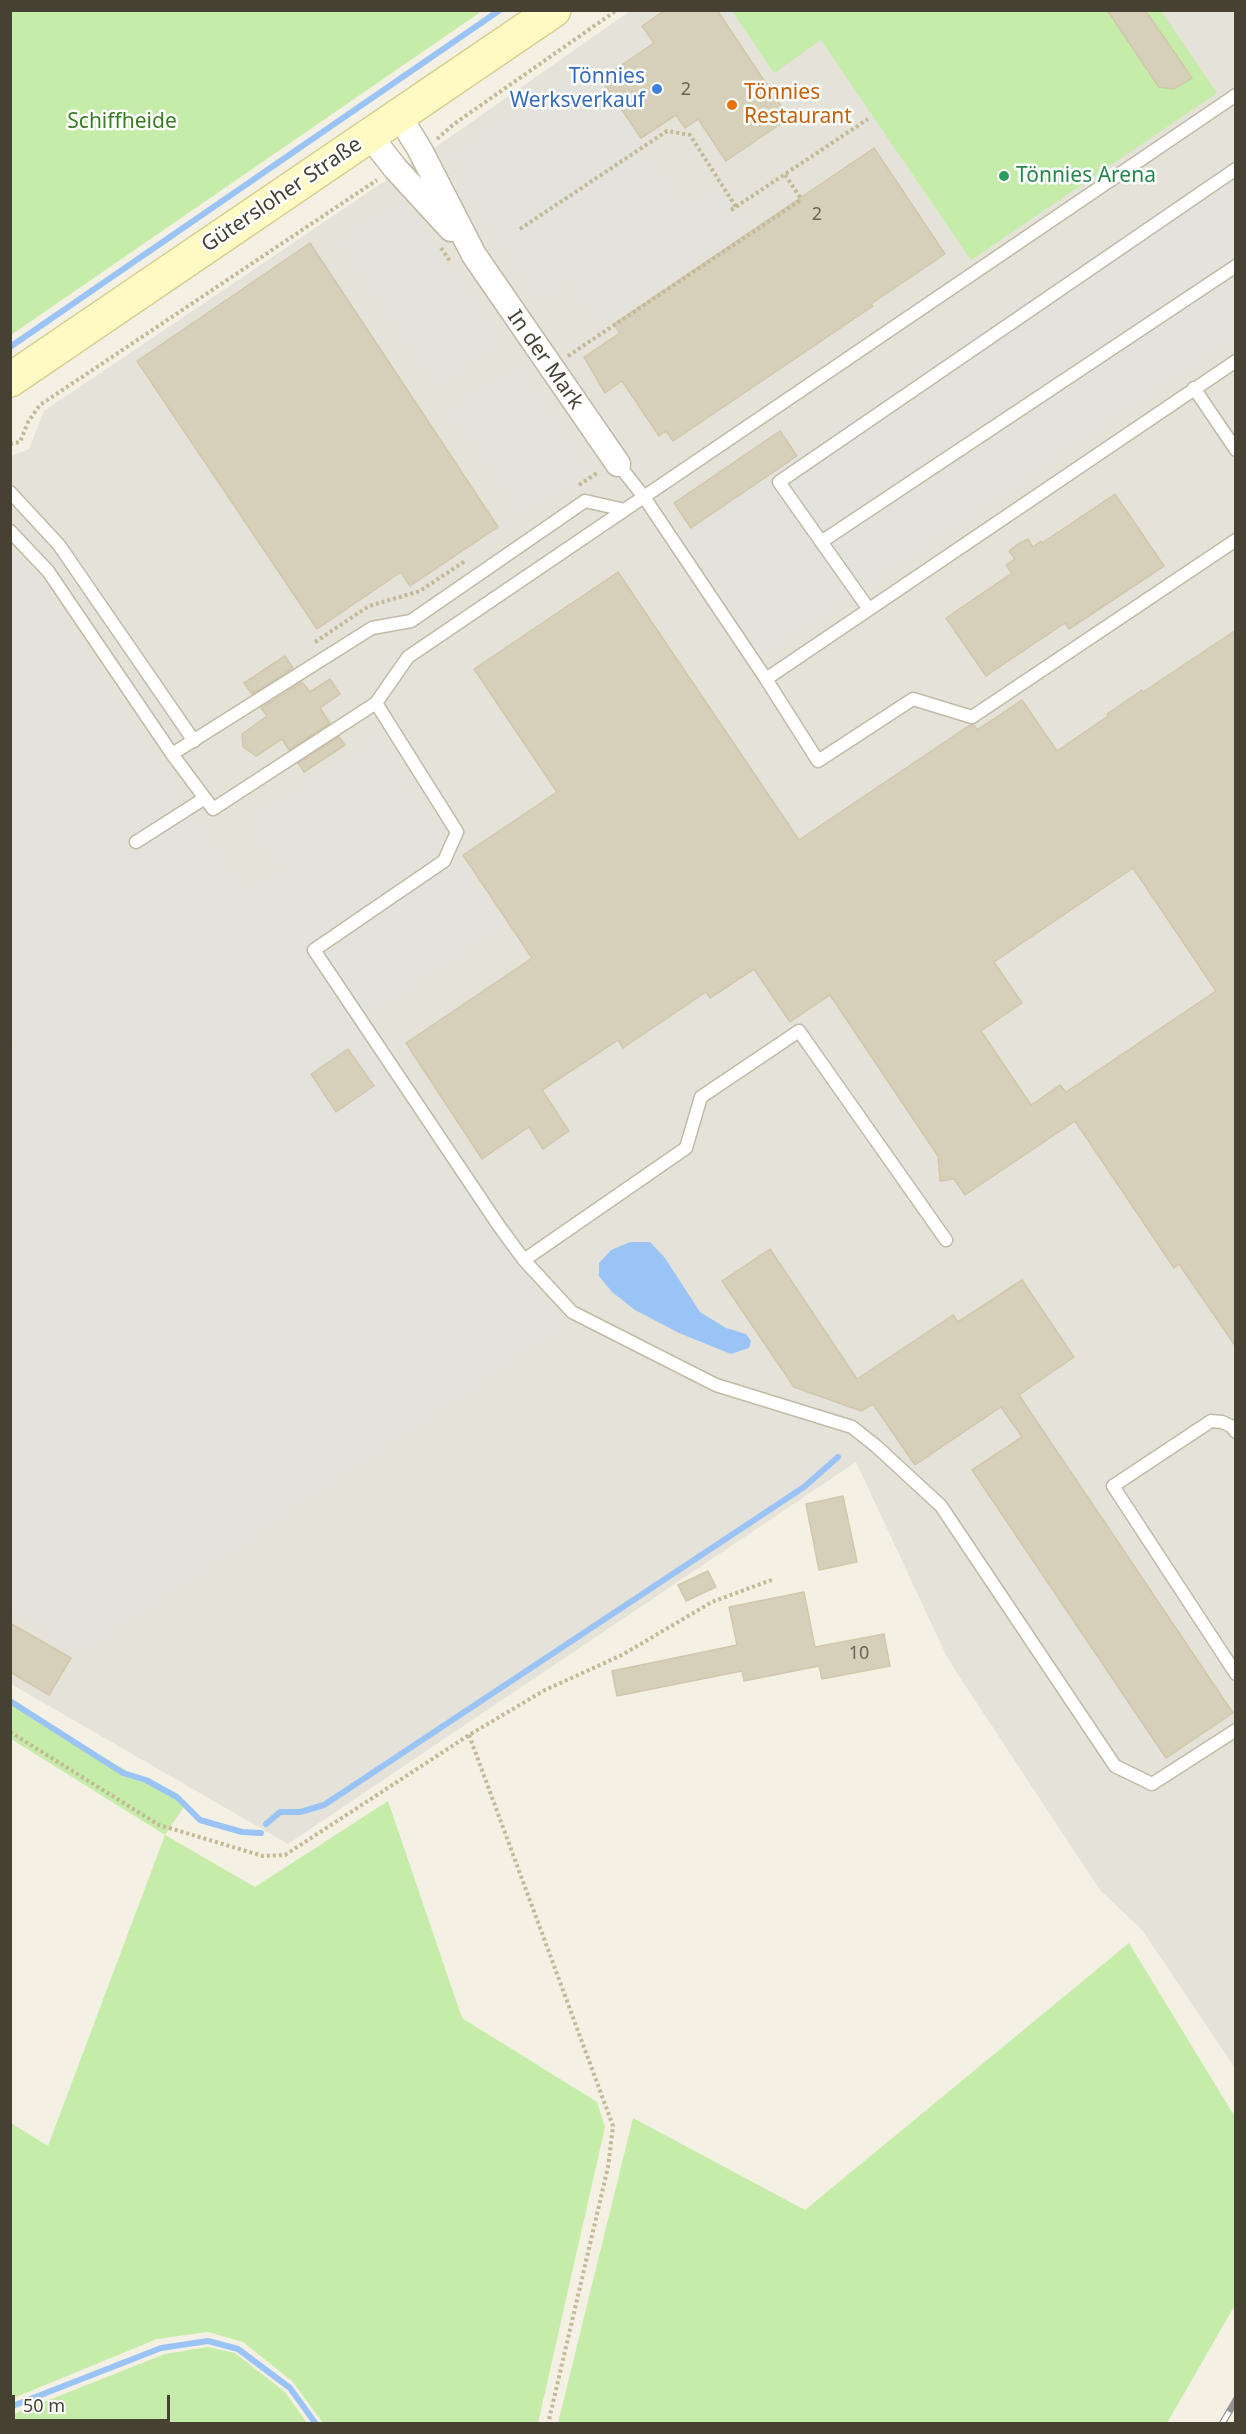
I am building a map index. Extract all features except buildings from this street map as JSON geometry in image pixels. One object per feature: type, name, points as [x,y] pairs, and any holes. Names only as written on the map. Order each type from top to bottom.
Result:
[{"type":"main road","name":"Gütersloher Straße","points":[[12,383],[554,10]]},
{"type":"street","name":"In der Mark","points":[[399,116],[420,150],[464,262]]},
{"type":"street","name":"In der Mark","points":[[370,136],[617,463]]},
{"type":"lane","points":[[10,531],[48,571],[172,754],[213,809],[376,703],[408,657],[1236,95]]},
{"type":"lane","points":[[868,608],[779,482],[1236,169]]},
{"type":"lane","points":[[821,542],[1236,266]]},
{"type":"lane","points":[[766,679],[1236,361]]},
{"type":"lane","points":[[1194,388],[1236,450]]},
{"type":"lane","points":[[617,463],[644,497],[818,761],[913,699],[972,717],[1236,540]]},
{"type":"lane","points":[[10,492],[59,545],[194,741]]},
{"type":"lane","points":[[172,754],[372,628],[411,621],[585,501],[625,510]]},
{"type":"lane","points":[[376,703],[457,832],[444,861],[314,950],[524,1260],[572,1312],[716,1385],[852,1427],[876,1446],[941,1506],[1114,1766],[1152,1784],[1236,1730]]},
{"type":"lane","points":[[136,842],[205,798]]},
{"type":"lane","points":[[524,1260],[686,1148],[701,1098],[800,1031],[946,1240]]},
{"type":"lane","points":[[1236,1432],[1231,1426],[1211,1421],[1113,1486],[1236,1674]]},
{"type":"path","points":[[440,137],[454,124],[617,10]]},
{"type":"path","points":[[731,210],[868,119]]},
{"type":"path","points":[[520,229],[667,131],[690,135],[736,207]]},
{"type":"path","points":[[562,348],[567,357],[802,200],[784,175]]},
{"type":"path","points":[[10,444],[20,442],[28,422],[40,405],[373,183],[382,186]]},
{"type":"path","points":[[435,239],[464,262]]},
{"type":"path","points":[[576,487],[617,463]]},
{"type":"path","points":[[315,642],[369,606],[420,591],[469,559]]},
{"type":"path","points":[[10,1732],[159,1825],[263,1856],[285,1855],[469,1735],[545,1690],[622,1655],[712,1602],[774,1579]]},
{"type":"path","points":[[469,1735],[613,2126],[608,2167],[548,2424]]},
{"type":"shaded area","points":[[630,11],[1235,11],[1235,2068],[1142,1930],[1100,1890],[955,1670],[856,1462],[288,1844],[11,1684],[11,456],[29,449],[44,411],[453,135]]},
{"type":"shaded area","points":[[587,65],[679,207],[540,301],[460,180],[457,153]]},
{"type":"shaded area","points":[[1235,157],[1235,336],[759,657],[677,536]]},
{"type":"shaded area","points":[[717,187],[746,229],[603,326],[573,282]]},
{"type":"shaded area","points":[[402,200],[499,344],[436,386],[339,241]]},
{"type":"shaded area","points":[[514,367],[585,473],[522,515],[451,410]]},
{"type":"shaded area","points":[[10,548],[36,575],[240,893],[11,1044]]},
{"type":"shaded area","points":[[377,738],[406,782],[279,866],[250,821]]},
{"type":"shaded area","points":[[408,786],[502,927],[355,1023],[563,1326],[82,1652],[11,1610],[11,1050]]},
{"type":"green space","name":"Schiffheide","points":[[11,10],[482,10],[482,11],[11,335]]},
{"type":"green space","name":"Tönnies Arena","points":[[732,11],[1161,11],[1217,93],[971,260],[821,40],[774,73]]},
{"type":"green space","points":[[11,1703],[185,1805],[165,1835],[11,1739]]},
{"type":"green space","points":[[388,1801],[462,2018],[597,2102],[605,2127],[538,2423],[323,2423],[293,2382],[243,2342],[208,2332],[157,2339],[11,2399],[11,2123],[48,2146],[165,1835],[255,1887]]},
{"type":"green space","points":[[1129,1943],[1235,2117],[1235,2305],[1167,2423],[558,2423],[633,2118],[805,2210]]},
{"type":"green space","points":[[208,2347],[235,2353],[285,2392],[307,2423],[11,2423],[11,2415],[165,2354]]},
{"type":"water","points":[[630,1242],[650,1242],[665,1258],[700,1312],[726,1328],[746,1334],[751,1341],[749,1348],[731,1354],[679,1333],[635,1310],[612,1292],[599,1276],[599,1263],[611,1250]]},
{"type":"waterway","points":[[10,347],[500,10]]},
{"type":"waterway","points":[[266,1824],[280,1812],[300,1812],[324,1805],[804,1487],[838,1457]]},
{"type":"waterway","points":[[10,1701],[123,1773],[146,1780],[177,1797],[200,1820],[242,1832],[261,1833]]},
{"type":"waterway","points":[[10,2407],[161,2348],[208,2341],[238,2349],[290,2388],[316,2424]]},
{"type":"railway","points":[[1222,2424],[1236,2400]]},
{"type":"place","name":"Tönnies Werksverkauf","points":[[657,89]]},
{"type":"place","name":"Tönnies Restaurant","points":[[732,105]]},
{"type":"place","name":"Tönnies Arena","points":[[1004,176]]}]
